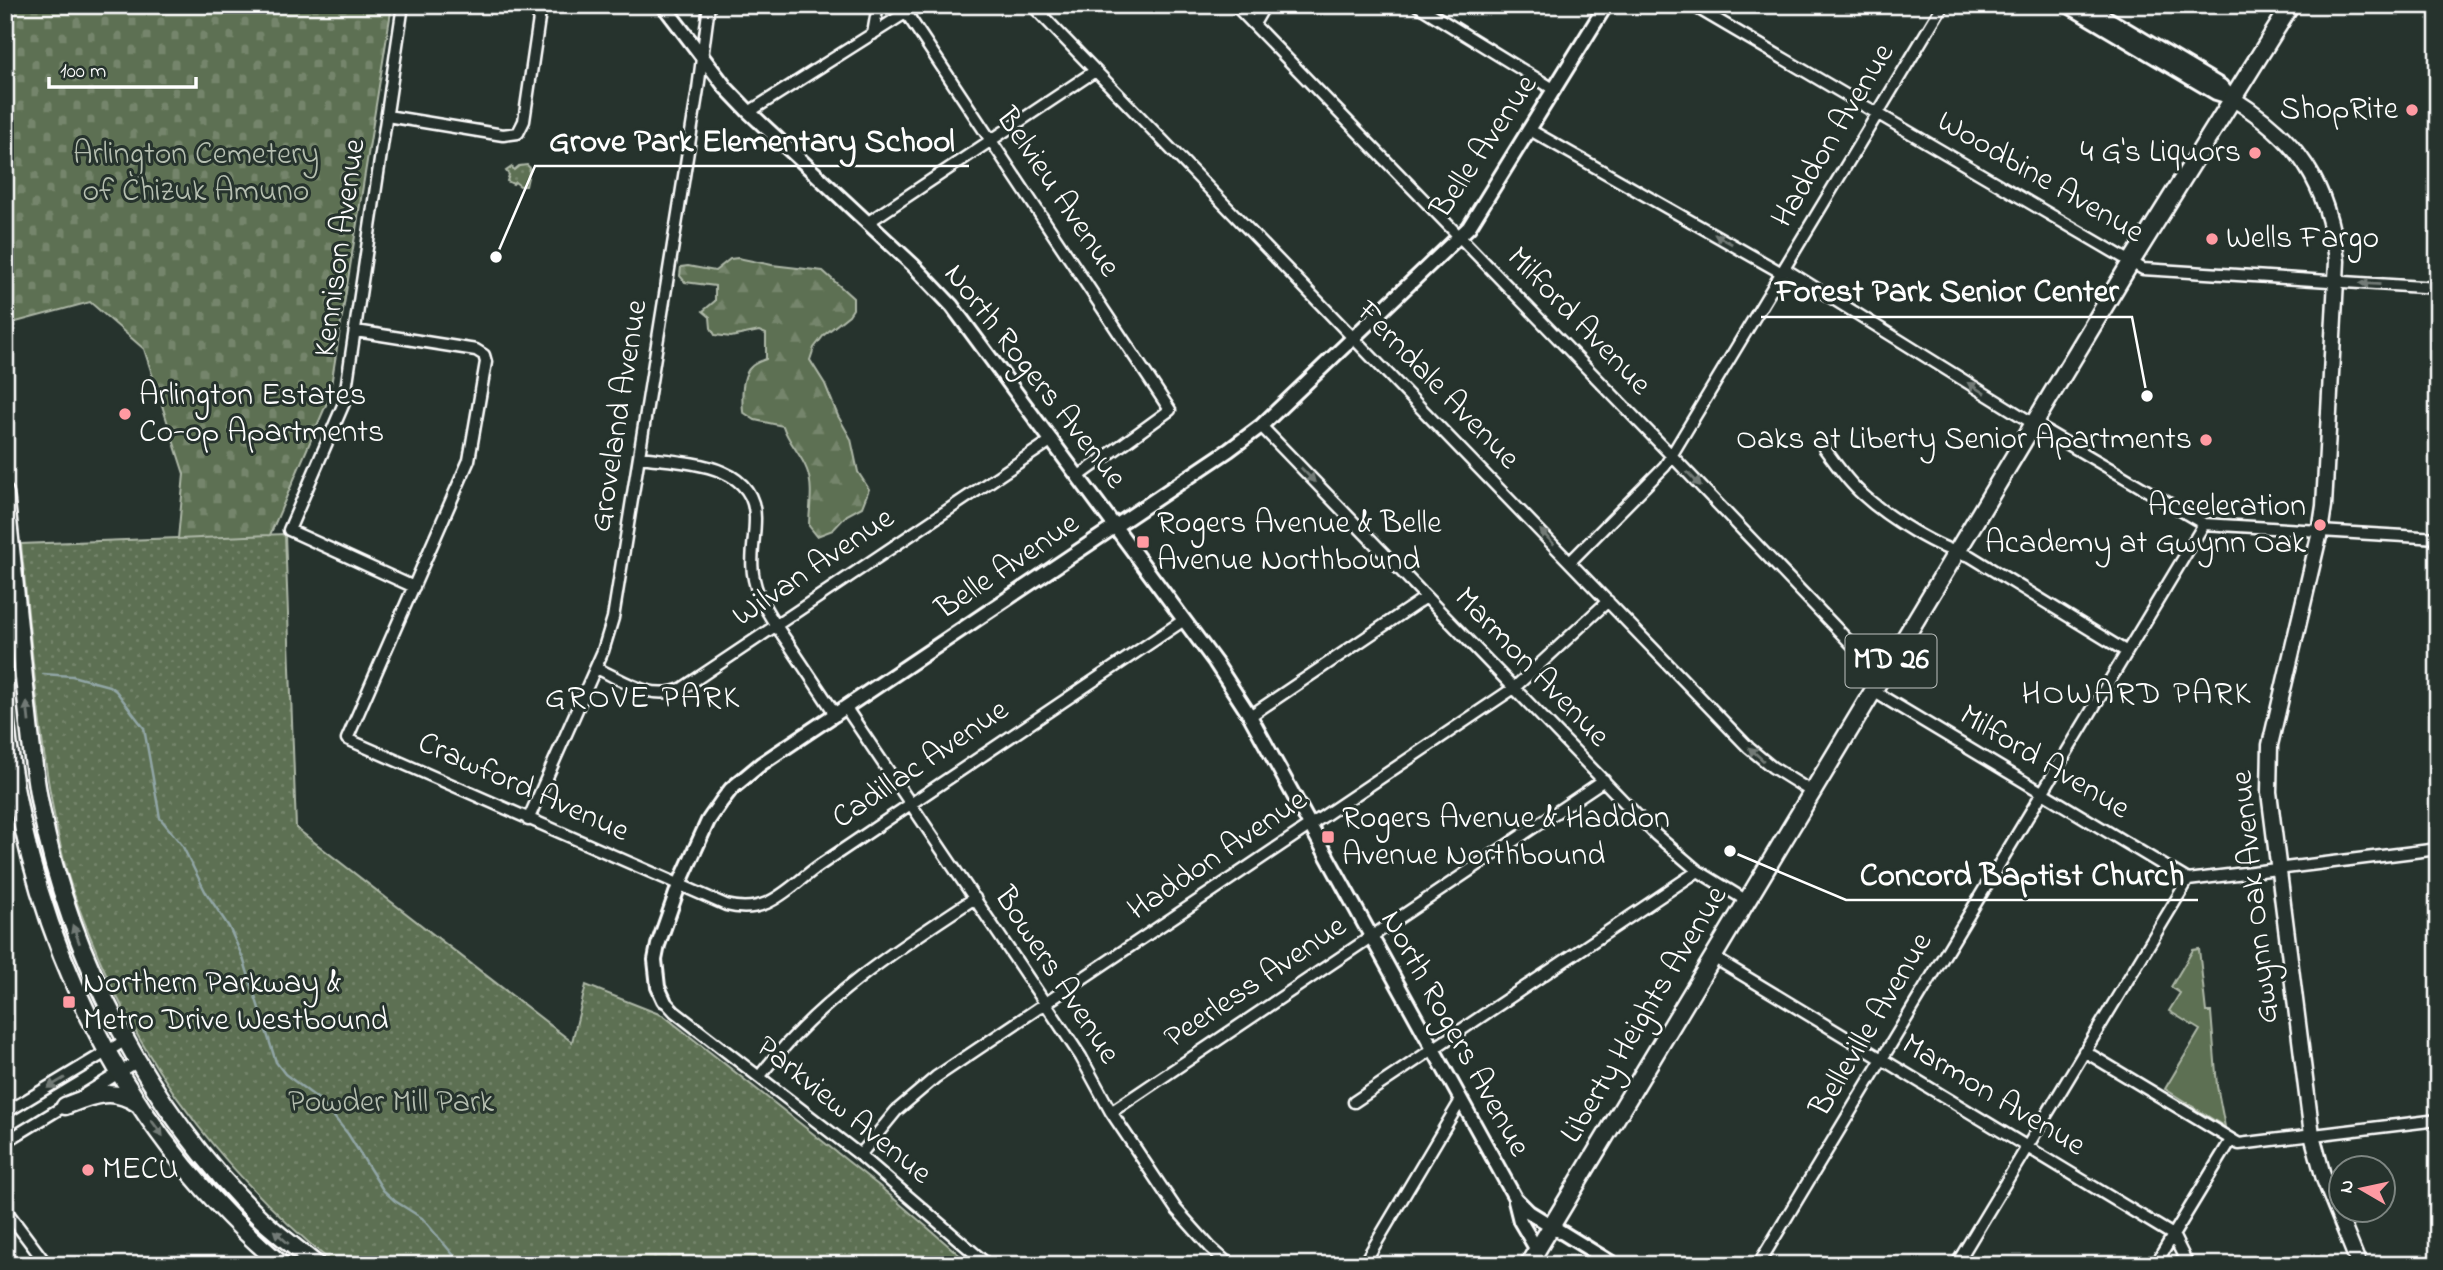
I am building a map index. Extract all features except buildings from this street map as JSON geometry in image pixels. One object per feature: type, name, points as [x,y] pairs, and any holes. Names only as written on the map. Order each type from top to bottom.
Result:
[{"type":"main road","name":"Liberty Heights Avenue","points":[[1528,1265],[2132,262],[2291,5]]},
{"type":"main road","name":"Gwynn Oak Avenue","points":[[2232,98],[2274,128],[2316,179],[2333,236],[2337,282],[2324,506],[2270,745],[2269,792],[2312,1135],[2324,1179],[2359,1265]]},
{"type":"main road","points":[[5,493],[32,756],[55,870],[76,933],[105,1000],[164,1102],[214,1166],[259,1216],[317,1265]]},
{"type":"main road","points":[[5,714],[19,815],[44,910],[68,972],[106,1051],[142,1108],[169,1144],[223,1208],[282,1265]]},
{"type":"main road","points":[[65,1106],[104,1093],[127,1098],[142,1108]]},
{"type":"street","name":"Kennison Avenue","points":[[403,5],[347,389],[340,416],[289,530],[414,587]]},
{"type":"street","points":[[387,116],[503,135],[518,133],[524,121],[541,5]]},
{"type":"street","name":"North Rogers Avenue","points":[[663,5],[702,58],[749,112],[913,265],[952,306],[1184,620],[1250,716],[1514,1198],[1529,1212],[1615,1265]]},
{"type":"street","name":"Groveland Avenue","points":[[528,820],[596,668],[613,618],[709,5]]},
{"type":"street","points":[[873,34],[878,5]]},
{"type":"street","points":[[749,112],[873,34],[904,10],[918,5]]},
{"type":"street","name":"Ferndale Avenue","points":[[1032,5],[1749,748],[1772,767],[1812,792]]},
{"type":"street","name":"Milford Avenue","points":[[1235,5],[1882,676]]},
{"type":"street","points":[[1254,24],[1265,5]]},
{"type":"street","points":[[1417,5],[1555,90]]},
{"type":"street","name":"Belle Avenue","points":[[664,1000],[655,975],[658,946],[678,885],[708,821],[731,789],[761,764],[1261,426],[1475,219],[1606,5]]},
{"type":"street","name":"Woodbine Avenue","points":[[1692,5],[2147,270],[2438,288]]},
{"type":"street","name":"Haddon Avenue","points":[[1570,562],[1672,456],[1943,5]]},
{"type":"street","name":"Gwynn Oak Avenue","points":[[2067,5],[2216,93],[2232,98]]},
{"type":"street","name":"Gwynn Oak Avenue","points":[[2085,5],[2221,86],[2232,98]]},
{"type":"street","name":"Belvieu Avenue","points":[[904,10],[1170,410],[1079,476]]},
{"type":"street","points":[[867,223],[1095,71]]},
{"type":"street","points":[[1530,130],[1784,271],[2204,524],[2438,538]]},
{"type":"street","points":[[356,331],[476,350],[484,355],[486,362],[469,460],[414,587]]},
{"type":"street","name":"Marmon Avenue","points":[[1261,426],[1669,847],[1698,871],[1747,901]]},
{"type":"street","name":"Wilvan Avenue","points":[[596,668],[649,692],[665,694],[683,688],[1052,440]]},
{"type":"street","points":[[1824,448],[1851,483],[1872,503],[1943,548],[1970,556],[2127,652]]},
{"type":"street","name":"Bowers Avenue","points":[[640,457],[710,467],[724,471],[741,482],[752,500],[755,519],[751,548],[753,576],[763,606],[910,804],[975,898],[1080,1057],[1111,1112],[1177,1209],[1227,1264]]},
{"type":"street","name":"Belleville Avenue","points":[[1758,1265],[2204,524]]},
{"type":"street","name":"Crawford Avenue","points":[[414,587],[347,739],[678,885]]},
{"type":"street","points":[[1250,716],[1426,597]]},
{"type":"street","name":"Haddon Avenue","points":[[860,1155],[896,1111],[921,1089],[1514,688],[1608,601]]},
{"type":"street","name":"Cadillac Avenue","points":[[678,885],[742,909],[771,902],[804,876],[1184,620]]},
{"type":"street","name":"Milford Avenue","points":[[1873,691],[2188,880]]},
{"type":"street","name":"Peerless Avenue","points":[[1111,1112],[1604,780]]},
{"type":"street","points":[[1956,1265],[2188,880],[2438,849]]},
{"type":"street","points":[[1354,1102],[1698,871]]},
{"type":"street","points":[[759,1077],[801,1027],[863,974],[975,898]]},
{"type":"street","name":"Marmon Avenue","points":[[1713,957],[2173,1235]]},
{"type":"street","name":"Parkview Avenue","points":[[664,1000],[675,1012],[860,1155],[988,1265]]},
{"type":"street","points":[[5,1113],[126,1040]]},
{"type":"street","points":[[2084,1051],[2239,1144],[2438,1119]]},
{"type":"street","points":[[5,1142],[138,1061]]},
{"type":"street","points":[[1363,1265],[1461,1100]]},
{"type":"street","points":[[2155,1265],[2231,1140]]},
{"type":"street","points":[[1514,1198],[1520,1221],[1537,1250]]},
{"type":"street","points":[[5,1209],[47,1265]]},
{"type":"street","points":[[2173,1235],[2188,1265]]},
{"type":"green space","name":"Arlington Cemetery of Chizuk Amuno","points":[[5,5],[392,5],[329,398],[270,535],[178,539],[184,474],[144,349],[90,302],[5,325]]},
{"type":"green space","points":[[527,165],[530,168],[526,186],[507,181],[509,175],[506,171],[512,167],[514,170]]},
{"type":"green space","points":[[730,259],[823,271],[853,298],[853,309],[849,315],[824,335],[814,348],[810,360],[825,384],[851,439],[858,472],[869,489],[862,507],[847,515],[833,530],[817,536],[809,526],[811,491],[807,470],[783,426],[755,420],[743,412],[745,376],[752,366],[766,359],[766,334],[759,331],[731,337],[715,335],[710,317],[703,311],[715,301],[715,286],[685,282],[680,276],[681,267],[715,271]]},
{"type":"green space","name":"Powder Mill Park","points":[[285,534],[296,828],[572,1042],[586,985],[664,1016],[878,1185],[971,1265],[335,1265],[261,1198],[228,1163],[170,1087],[120,1004],[69,880],[47,777],[21,544]]},
{"type":"green space","points":[[2199,949],[2206,1012],[2211,1012],[2217,1086],[2225,1127],[2165,1089],[2200,1030],[2169,1011],[2180,993],[2171,987],[2193,950]]},
{"type":"waterway","points":[[43,674],[72,676],[109,686],[116,691],[144,728],[160,818],[182,845],[205,891],[229,927],[243,958],[276,1062],[285,1074],[321,1101],[348,1134],[383,1190],[422,1218],[462,1265]]},
{"type":"place","name":"ShopRite","points":[[2412,110]]},
{"type":"place","name":"4 G's Liquors","points":[[2255,153]]},
{"type":"place","name":"Wells Fargo","points":[[2212,239]]},
{"type":"place","name":"Grove Park Elementary School","points":[[496,257]]},
{"type":"place","name":"Forest Park Senior Center","points":[[2147,396]]},
{"type":"place","name":"Arlington Estates Co-op Apartments","points":[[125,414]]},
{"type":"place","name":"Oaks at Liberty Senior Apartments","points":[[2206,440]]},
{"type":"place","name":"Acceleration Academy at Gwynn Oak","points":[[2320,525]]},
{"type":"place","name":"Rogers Avenue & Belle Avenue Northbound","points":[[1143,542]]},
{"type":"place","name":"Rogers Avenue & Haddon Avenue Northbound","points":[[1328,837]]},
{"type":"place","name":"Concord Baptist Church","points":[[1730,851]]},
{"type":"place","name":"Northern Parkway & Metro Drive Westbound","points":[[69,1002]]},
{"type":"place","name":"MECU","points":[[88,1170]]},
{"type":"district","name":"HOWARD PARK","points":[[2137,695]]},
{"type":"district","name":"GROVE PARK","points":[[643,699]]}]
